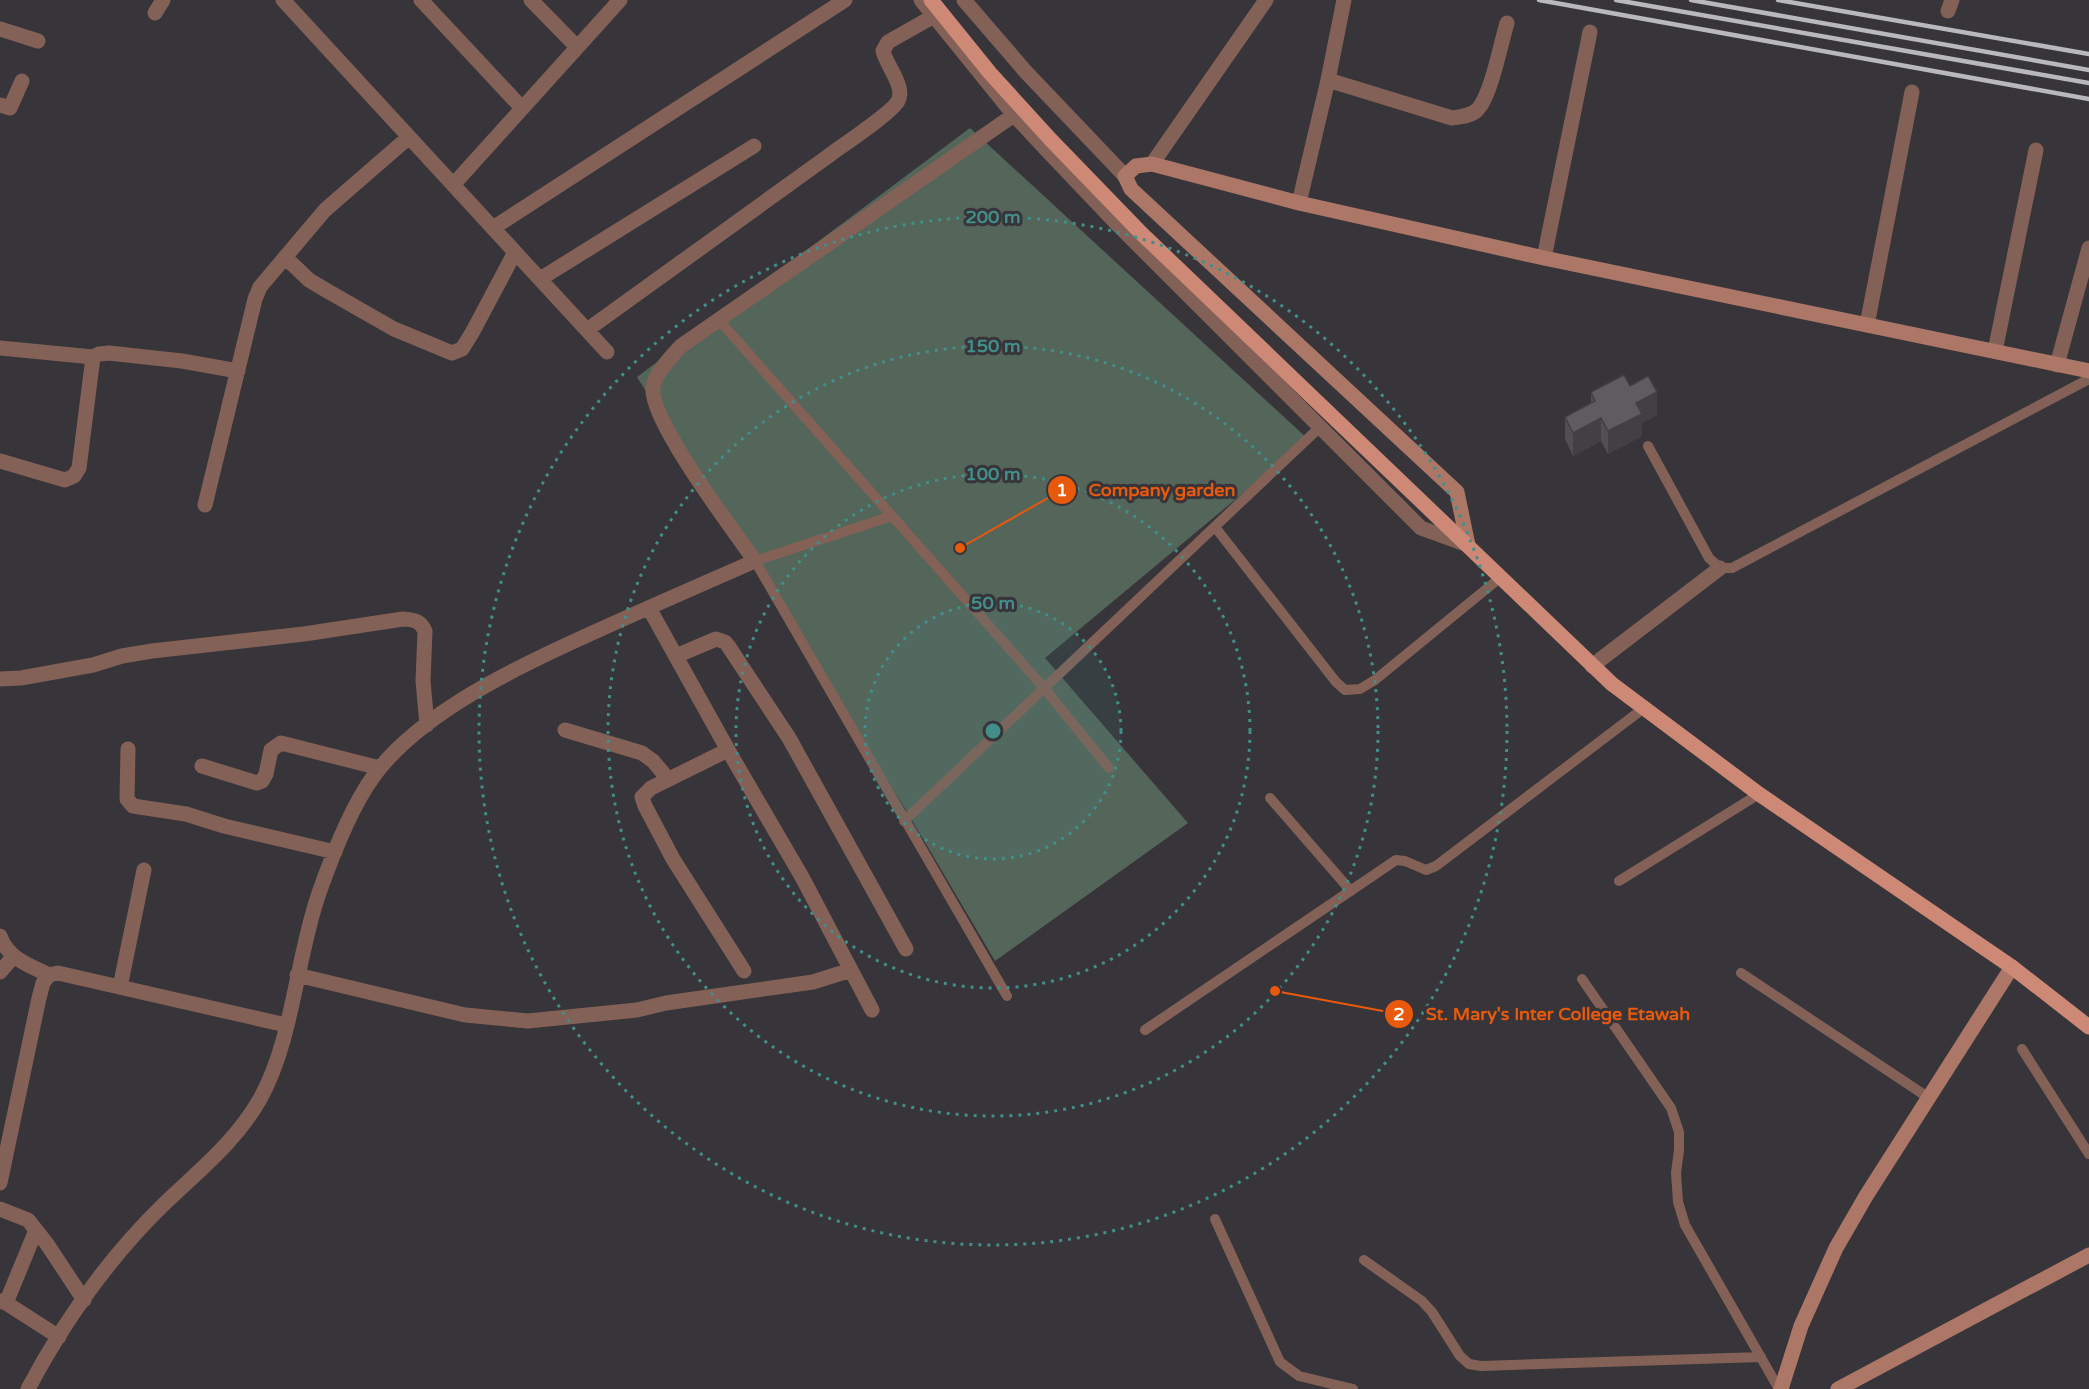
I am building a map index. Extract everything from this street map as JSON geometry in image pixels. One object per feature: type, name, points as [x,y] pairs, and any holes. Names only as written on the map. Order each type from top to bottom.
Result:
[{"type":"main road","points":[[931,0],[990,73],[1141,233],[1592,666],[1644,708],[1760,794],[2012,967],[2089,1026]]},
{"type":"street","points":[[283,0],[607,352]]},
{"type":"street","points":[[421,0],[522,108]]},
{"type":"street","points":[[531,0],[577,47]]},
{"type":"street","points":[[453,185],[620,0]]},
{"type":"street","points":[[493,228],[845,0]]},
{"type":"street","points":[[921,0],[1014,115],[1119,226],[1319,428],[1421,528],[1468,545]]},
{"type":"street","points":[[963,0],[1025,71],[1125,176],[1131,189],[1457,492],[1468,545]]},
{"type":"street","points":[[1152,164],[1266,0]]},
{"type":"street","points":[[1299,203],[1344,0]]},
{"type":"street","points":[[587,330],[853,138],[897,103],[901,94],[885,61],[883,51],[888,42],[934,16]]},
{"type":"street","points":[[1328,80],[1452,118],[1464,117],[1477,111],[1484,99],[1506,23]]},
{"type":"street","points":[[0,29],[38,41]]},
{"type":"street","points":[[1544,258],[1590,32]]},
{"type":"street","points":[[0,105],[10,108],[22,81]]},
{"type":"street","points":[[1867,325],[1912,92]]},
{"type":"street","points":[[28,1389],[59,1336],[104,1271],[161,1207],[220,1152],[259,1101],[276,1067],[316,903],[335,852],[360,798],[380,768],[409,739],[489,683],[542,656],[755,561],[669,436],[657,411],[653,387],[664,365],[681,346],[1014,115]]},
{"type":"street","points":[[205,505],[255,299],[260,287],[325,210],[409,137]]},
{"type":"street","points":[[540,279],[754,146]]},
{"type":"street","points":[[1995,351],[2036,150]]},
{"type":"street","points":[[1125,176],[1136,166],[1152,164],[1299,203],[1544,258],[2089,371]]},
{"type":"street","points":[[2057,365],[2089,248]]},
{"type":"street","points":[[285,257],[309,280],[334,295],[394,329],[452,353],[462,349],[467,341],[515,252]]},
{"type":"street","points":[[0,348],[93,357],[109,353],[182,361],[238,371]]},
{"type":"street","points":[[0,461],[65,480],[74,476],[79,468],[93,357]]},
{"type":"street","points":[[1592,666],[1720,568]]},
{"type":"street","points":[[649,608],[802,877],[872,1010]]},
{"type":"street","points":[[0,679],[21,678],[83,667],[152,651],[304,634],[403,619],[415,620],[423,626],[424,631],[423,681],[427,725]]},
{"type":"street","points":[[676,656],[716,639],[725,642],[729,647],[789,738],[906,949]]},
{"type":"street","points":[[565,730],[642,753],[653,761],[668,779]]},
{"type":"street","points":[[202,766],[257,783],[262,782],[271,750],[281,743],[380,768]]},
{"type":"street","points":[[128,749],[127,798],[133,806],[186,814],[224,826],[335,852]]},
{"type":"street","points":[[728,750],[644,793],[643,801],[673,859],[744,971]]},
{"type":"street","points":[[120,987],[144,870]]},
{"type":"street","points":[[0,936],[3,946],[13,957],[49,975],[58,973],[286,1025]]},
{"type":"street","points":[[0,972],[13,957]]},
{"type":"street","points":[[1780,1389],[1801,1326],[1836,1248],[1866,1196],[2012,967]]},
{"type":"street","points":[[297,975],[465,1015],[528,1021],[637,1010],[666,1003],[813,982],[851,970]]},
{"type":"street","points":[[0,1183],[39,998],[43,983],[49,975]]},
{"type":"street","points":[[0,1209],[28,1220],[84,1300]]},
{"type":"street","points":[[36,1230],[3,1302],[59,1336]]},
{"type":"street","points":[[1839,1389],[2089,1255]]},
{"type":"street","points":[[1839,1389],[1846,1389]]},
{"type":"lane","points":[[719,320],[1044,688],[1109,768]]},
{"type":"lane","points":[[1648,446],[1709,558],[1720,568],[1732,568],[2089,380]]},
{"type":"lane","points":[[904,821],[1319,428]]},
{"type":"lane","points":[[892,516],[755,561],[1007,996]]},
{"type":"lane","points":[[1215,527],[1336,682],[1345,690],[1360,689],[1375,680],[1501,577]]},
{"type":"lane","points":[[1145,1030],[1396,860],[1405,861],[1426,870],[1436,866],[1644,708]]},
{"type":"lane","points":[[1619,881],[1760,794]]},
{"type":"lane","points":[[1270,798],[1351,891]]},
{"type":"lane","points":[[1741,974],[1929,1098]]},
{"type":"lane","points":[[1582,979],[1671,1108],[1679,1132],[1677,1193],[1685,1225],[1780,1389]]},
{"type":"lane","points":[[2022,1049],[2089,1154]]},
{"type":"lane","points":[[1215,1220],[1280,1362],[1299,1376],[1353,1389]]},
{"type":"lane","points":[[1364,1260],[1427,1306],[1460,1356],[1469,1364],[1481,1366],[1761,1358]]},
{"type":"green space","points":[[970,128],[1308,439],[1045,658],[1188,823],[995,961],[906,810],[637,377]]},
{"type":"building","points":[[1624,375],[1630,386],[1648,376],[1657,392],[1636,403],[1642,414],[1608,431],[1601,418],[1573,433],[1565,417],[1595,401],[1591,392]]},
{"type":"railway","points":[[1539,0],[2089,99]]},
{"type":"railway","points":[[1616,0],[2089,83]]},
{"type":"railway","points":[[1691,0],[2089,70]]},
{"type":"railway","points":[[1778,0],[2089,54]]},
{"type":"place","name":"Company garden","points":[[960,548]]},
{"type":"place","name":"St. Mary's Inter College Etawah","points":[[1275,991]]}]
